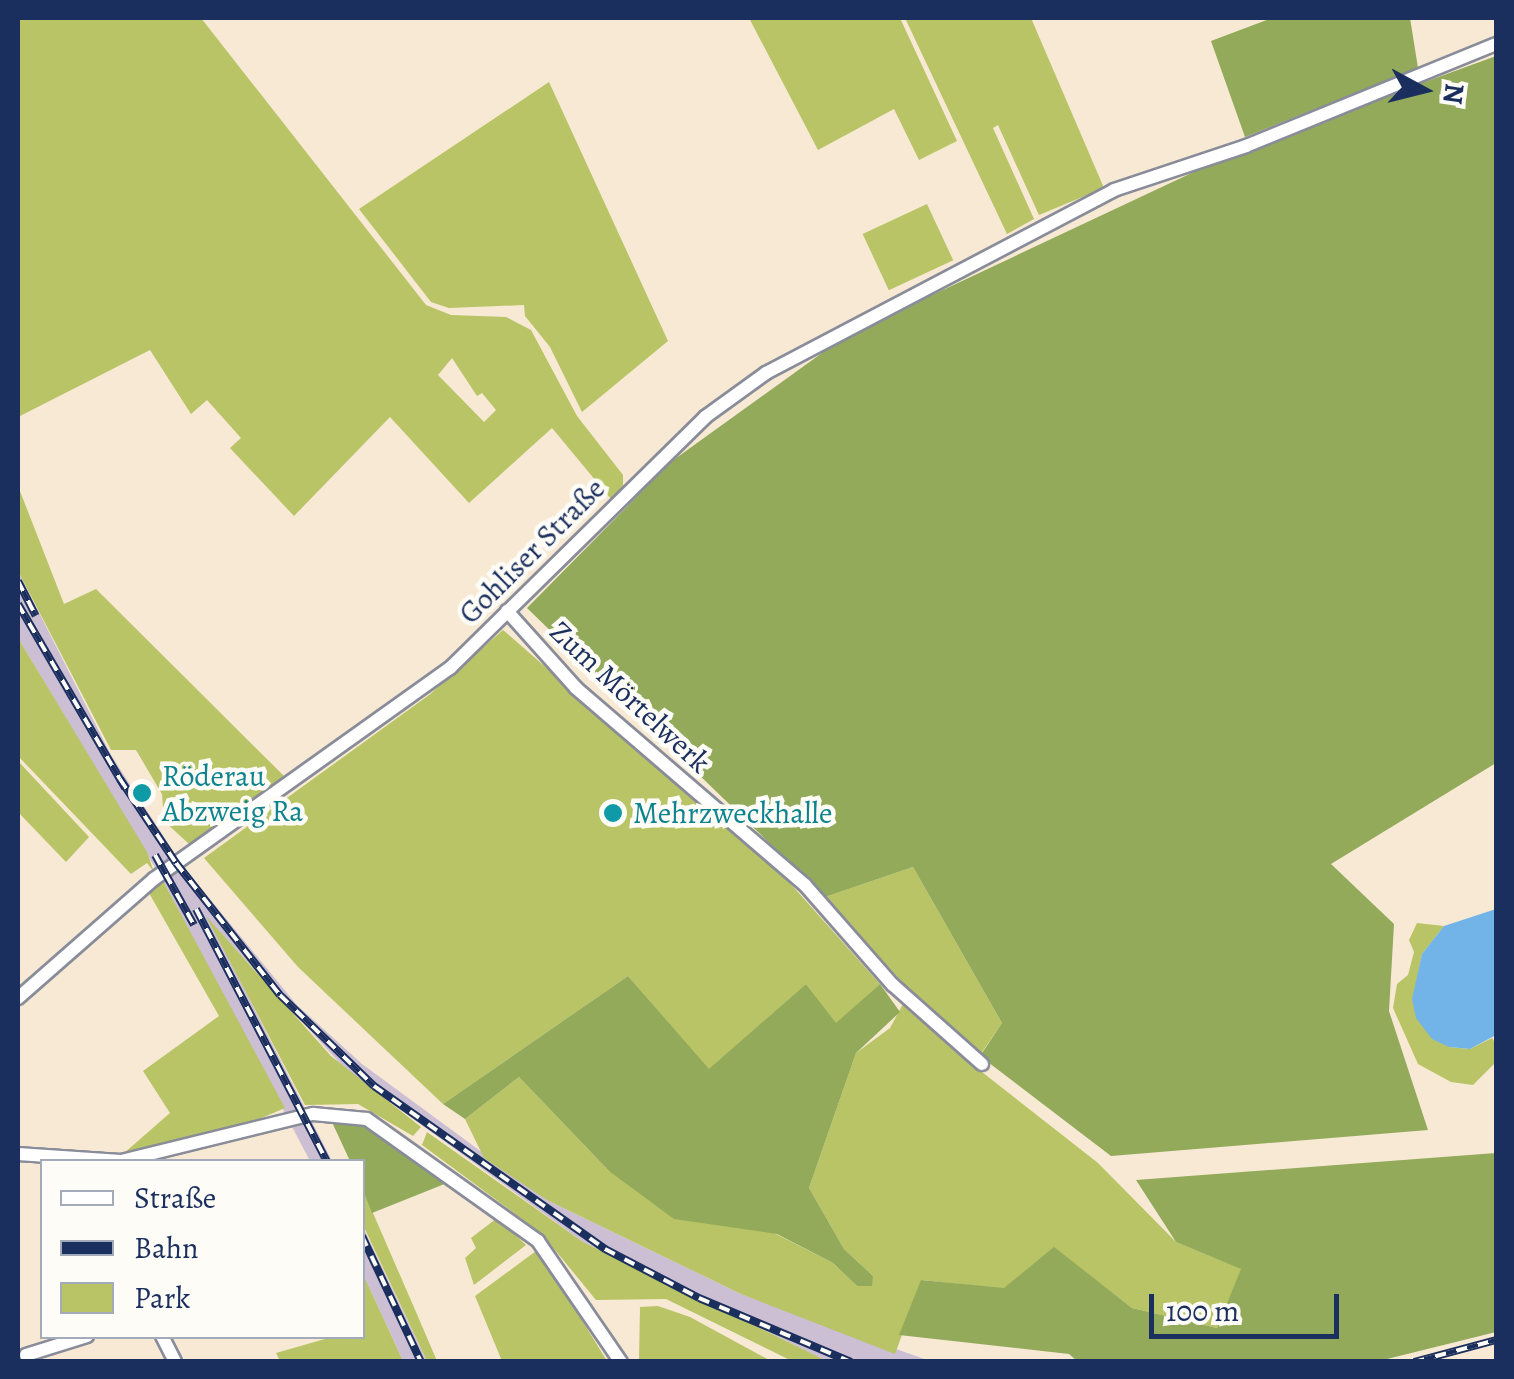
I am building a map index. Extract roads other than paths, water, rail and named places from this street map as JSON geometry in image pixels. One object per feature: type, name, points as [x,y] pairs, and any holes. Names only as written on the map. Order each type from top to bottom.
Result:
[{"type":"street","name":"Gohliser Straße","points":[[18,998],[154,879],[450,668],[742,388],[1114,190],[1246,146],[1496,44]]},
{"type":"street","name":"Zum Mörtelwerk","points":[[507,611],[576,688],[805,885],[893,986],[982,1064]]},
{"type":"street","points":[[170,1157],[313,1114],[367,1118],[516,1222],[555,1258],[621,1362]]},
{"type":"street","points":[[18,1154],[82,1159]]},
{"type":"street","points":[[18,1340],[27,1358],[79,1339]]},
{"type":"street","points":[[164,1339],[175,1362]]},
{"type":"water","points":[[1496,909],[1496,1035],[1470,1049],[1449,1047],[1432,1039],[1416,1018],[1412,999],[1422,954],[1444,926]]},
{"type":"railway","points":[[18,581],[36,616]]},
{"type":"railway","points":[[18,604],[125,788]]},
{"type":"railway","points":[[120,779],[176,863],[280,995],[374,1086],[605,1249],[699,1298],[851,1362]]},
{"type":"railway","points":[[155,855],[194,925]]},
{"type":"railway","points":[[196,909],[325,1159]]},
{"type":"railway","points":[[365,1242],[421,1362]]},
{"type":"railway","points":[[1414,1362],[1496,1340]]},
{"type":"place","name":"Röderau Abzweig Ra","points":[[142,793]]},
{"type":"place","name":"Mehrzweckhalle","points":[[613,813]]}]
